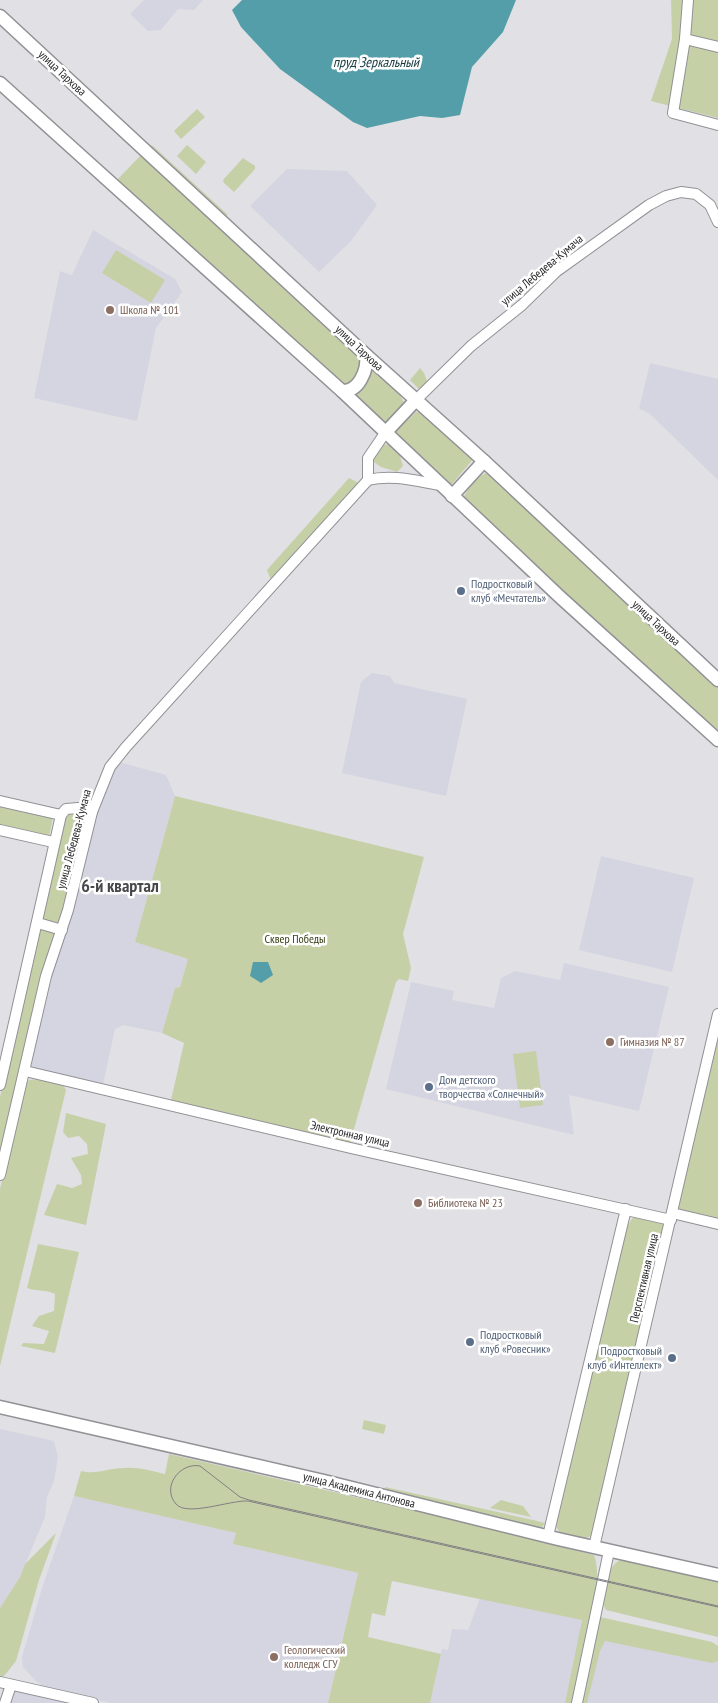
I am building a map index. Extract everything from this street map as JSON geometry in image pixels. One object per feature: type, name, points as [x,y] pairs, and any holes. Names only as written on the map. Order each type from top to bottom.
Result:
[{"type":"main road","name":"улица Тархова","points":[[0,16],[366,355],[484,460],[718,680]]},
{"type":"main road","points":[[0,83],[342,391],[440,485],[718,740]]},
{"type":"main road","points":[[342,391],[349,391],[357,385],[366,366],[366,355]]},
{"type":"main road","points":[[385,433],[416,400]]},
{"type":"main road","points":[[452,496],[484,460]]},
{"type":"main road","name":"улица Академика Антонова","points":[[0,1407],[324,1481],[609,1551],[718,1575]]},
{"type":"street","points":[[688,0],[685,39],[673,113],[718,125]]},
{"type":"street","points":[[685,39],[718,46]]},
{"type":"street","name":"улица Лебедева-Кумача","points":[[416,400],[471,346],[522,305],[557,272],[649,205],[666,196],[681,192],[696,194],[710,205],[718,222]]},
{"type":"street","points":[[385,433],[368,458],[368,480],[398,478],[440,485]]},
{"type":"street","name":"улица Лебедева-Кумача","points":[[0,1176],[46,976],[62,930],[92,812],[110,767],[368,480]]},
{"type":"street","points":[[0,801],[61,815],[66,809],[78,808],[92,812]]},
{"type":"street","name":"улица Лебедева-Кумача","points":[[0,1085],[38,923],[53,842],[61,815]]},
{"type":"street","points":[[0,830],[53,842]]},
{"type":"street","points":[[38,923],[62,930]]},
{"type":"street","name":"Перспективная улица","points":[[594,1547],[718,1014]]},
{"type":"street","name":"Электронная улица","points":[[25,1071],[355,1149],[626,1209],[718,1224]]},
{"type":"street","points":[[548,1536],[626,1209]]},
{"type":"street","points":[[577,1703],[609,1551]]},
{"type":"street","points":[[0,1682],[93,1703]]},
{"type":"street","points":[[5,1703],[11,1685]]},
{"type":"shaded area","points":[[144,0],[203,0],[194,10],[178,9],[161,30],[148,31],[130,14]]},
{"type":"shaded area","points":[[287,169],[347,171],[377,205],[351,241],[319,272],[250,206]]},
{"type":"shaded area","name":"Школа № 101","points":[[93,230],[175,279],[182,292],[156,328],[137,421],[34,398],[60,271],[72,275]]},
{"type":"shaded area","points":[[650,363],[718,379],[718,480],[649,413],[639,409]]},
{"type":"shaded area","points":[[372,673],[390,676],[394,683],[467,699],[446,796],[342,773],[361,682]]},
{"type":"shaded area","points":[[119,762],[166,775],[175,796],[135,942],[188,959],[180,987],[175,988],[162,1033],[123,1025],[115,1029],[103,1084],[35,1068],[32,1066],[32,1061],[49,982],[100,797],[109,776]]},
{"type":"shaded area","points":[[601,856],[694,878],[672,972],[579,950]]},
{"type":"shaded area","points":[[564,963],[669,987],[639,1111],[569,1095],[574,1135],[386,1089],[411,982],[454,991],[452,1000],[494,1008],[501,978],[515,971],[560,980]]},
{"type":"shaded area","points":[[0,1429],[54,1441],[58,1457],[54,1481],[47,1497],[45,1517],[20,1577],[0,1608]]},
{"type":"shaded area","points":[[74,1496],[236,1533],[234,1544],[358,1573],[328,1703],[111,1703],[46,1688],[36,1681],[23,1667],[22,1657],[43,1585]]},
{"type":"shaded area","points":[[480,1598],[583,1620],[565,1703],[430,1703],[442,1649],[448,1650],[452,1629],[468,1630]]},
{"type":"shaded area","points":[[600,1627],[718,1655],[718,1703],[583,1703]]},
{"type":"shaded area","points":[[16,1690],[76,1703],[9,1703],[11,1694]]},
{"type":"green space","points":[[671,0],[718,0],[718,118],[651,101],[672,39]]},
{"type":"green space","points":[[197,109],[205,117],[181,139],[174,131]]},
{"type":"green space","points":[[150,145],[228,215],[224,216],[148,147]]},
{"type":"green space","points":[[187,145],[206,162],[196,174],[177,156]]},
{"type":"green space","points":[[141,155],[364,362],[351,385],[341,385],[117,180]]},
{"type":"green space","points":[[243,158],[255,166],[255,169],[234,192],[223,180]]},
{"type":"green space","points":[[116,250],[165,280],[151,303],[102,273]]},
{"type":"green space","points":[[371,368],[396,390],[405,407],[389,423],[385,424],[355,396]]},
{"type":"green space","points":[[420,368],[427,381],[423,388],[419,389],[410,380]]},
{"type":"green space","points":[[416,412],[422,412],[474,458],[452,484],[449,485],[396,434],[397,430]]},
{"type":"green space","points":[[382,444],[389,445],[400,456],[403,466],[397,472],[381,467],[371,460]]},
{"type":"green space","points":[[487,473],[718,687],[718,730],[468,507],[463,499],[465,495],[476,480]]},
{"type":"green space","points":[[349,478],[357,482],[357,486],[271,580],[267,570]]},
{"type":"green space","name":"Сквер Победы","points":[[175,796],[424,857],[403,934],[411,968],[408,981],[399,979],[396,982],[350,1143],[171,1100],[184,1043],[162,1033],[175,988],[180,987],[188,959],[135,942]]},
{"type":"green space","points":[[0,805],[53,817],[49,837],[0,826]]},
{"type":"green space","points":[[69,811],[84,815],[86,821],[61,921],[53,924],[42,918],[63,816]]},
{"type":"green space","points":[[44,929],[55,934],[0,1156],[0,1097],[39,931]]},
{"type":"green space","points":[[718,1033],[718,1219],[678,1209]]},
{"type":"green space","points":[[536,1051],[543,1105],[520,1108],[513,1054]]},
{"type":"green space","points":[[38,1079],[63,1085],[66,1090],[0,1366],[0,1189],[24,1087],[29,1080]]},
{"type":"green space","points":[[66,1113],[106,1124],[86,1225],[44,1215],[57,1184],[72,1188],[82,1184],[81,1175],[71,1158],[88,1154],[87,1144],[79,1136],[68,1138],[63,1132]]},
{"type":"green space","points":[[634,1216],[661,1219],[665,1225],[594,1534],[585,1539],[572,1537],[560,1532],[556,1525],[626,1228]]},
{"type":"green space","points":[[38,1244],[79,1252],[55,1353],[21,1346],[23,1343],[44,1344],[49,1331],[32,1326],[39,1316],[54,1311],[55,1294],[27,1288]]},
{"type":"green space","points":[[364,1420],[386,1425],[384,1434],[362,1429]]},
{"type":"green space","points":[[169,1454],[468,1523],[594,1555],[597,1568],[597,1585],[590,1627],[573,1703],[565,1703],[582,1620],[392,1581],[385,1616],[372,1613],[368,1637],[441,1654],[430,1703],[328,1703],[358,1573],[233,1544],[236,1533],[74,1496],[81,1471],[92,1472],[129,1468],[165,1474]]},
{"type":"green space","points":[[385,1487],[545,1523],[541,1529],[386,1490]]},
{"type":"green space","points":[[501,1500],[523,1506],[531,1517],[490,1508]]},
{"type":"green space","points":[[56,1533],[39,1580],[16,1661],[4,1676],[0,1678],[0,1608],[20,1577],[25,1564]]},
{"type":"green space","points":[[621,1560],[718,1582],[718,1637],[606,1610],[603,1598],[605,1582],[612,1568]]},
{"type":"green space","points":[[600,1617],[712,1642],[718,1646],[718,1661],[712,1663],[605,1641],[600,1651],[587,1703],[578,1703],[596,1620]]},
{"type":"water","name":"пруд Зеркальный","points":[[242,0],[516,0],[503,32],[472,67],[460,115],[442,118],[420,116],[367,128],[353,122],[280,69],[241,27],[232,10]]},
{"type":"water","points":[[253,962],[268,962],[273,975],[261,983],[250,976]]},
{"type":"tram line","points":[[718,1606],[249,1500],[240,1497],[200,1466],[186,1468],[175,1477],[172,1483],[172,1497],[176,1504],[182,1508],[199,1508],[248,1501],[718,1607]]},
{"type":"place","name":"Школа № 101","points":[[110,310]]},
{"type":"place","name":"Подростковый клуб «Мечтатель»","points":[[461,591]]},
{"type":"place","name":"Гимназия № 87","points":[[610,1042]]},
{"type":"place","name":"Дом детского творчества «Солнечный»","points":[[429,1087]]},
{"type":"place","name":"Библиотека № 23","points":[[418,1203]]},
{"type":"place","name":"Подростковый клуб «Ровесник»","points":[[470,1342]]},
{"type":"place","name":"Подростковый клуб «Интеллект»","points":[[672,1358]]},
{"type":"place","name":"Геологический колледж СГУ","points":[[274,1657]]},
{"type":"district","name":"6-й квартал","points":[[120,886]]}]
